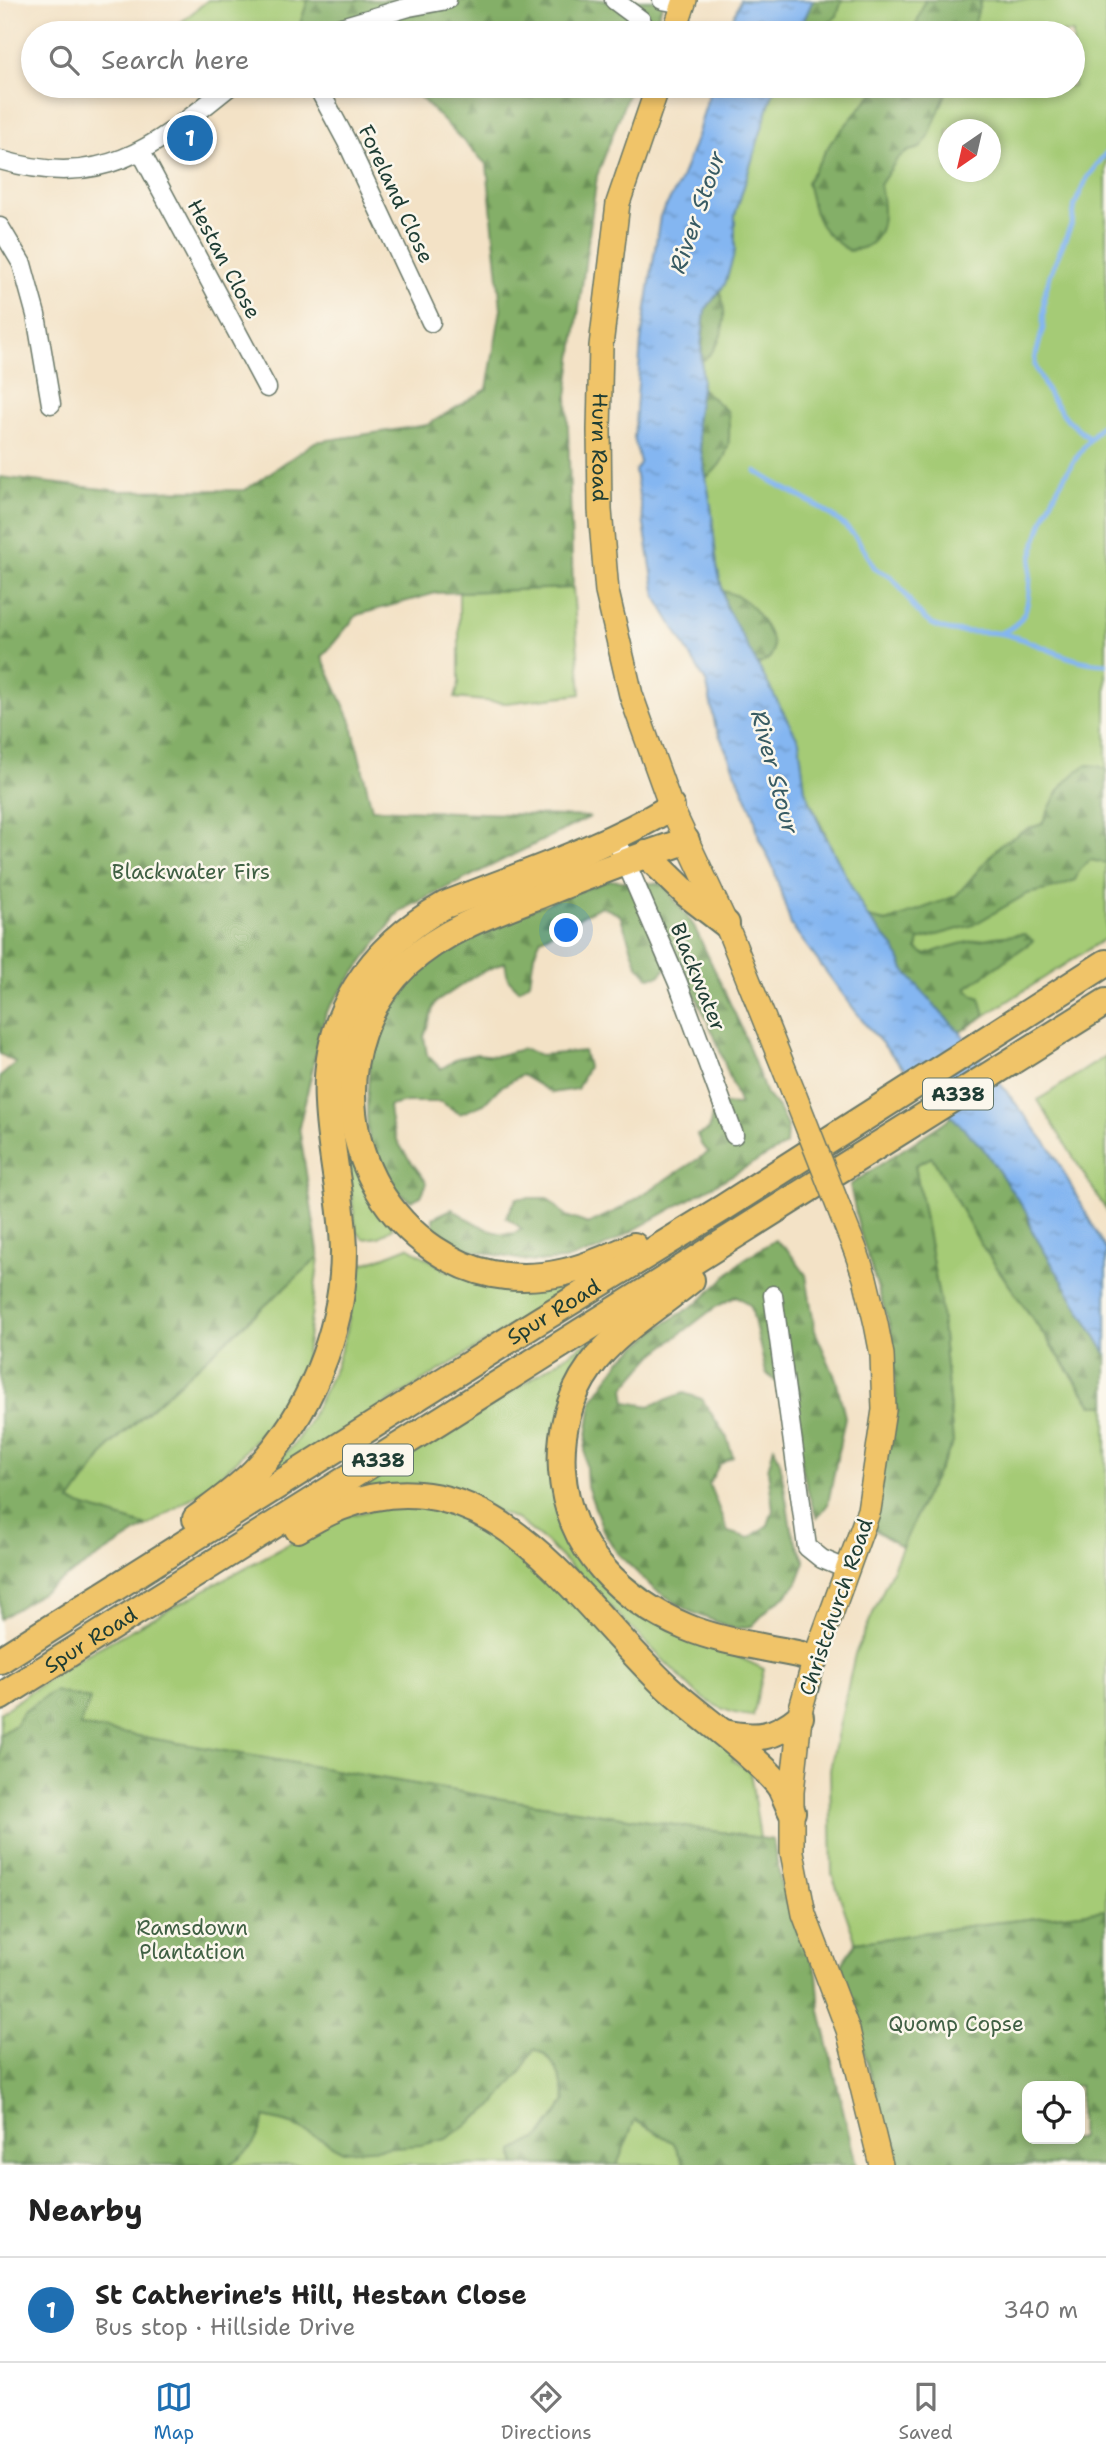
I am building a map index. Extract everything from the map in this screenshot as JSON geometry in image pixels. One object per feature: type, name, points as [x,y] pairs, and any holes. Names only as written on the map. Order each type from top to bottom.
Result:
[{"type":"highway","points":[[133,1576],[181,1530],[254,1472],[295,1419],[320,1368],[338,1307],[344,1253],[327,1078],[337,1026],[363,977],[397,937],[444,905],[615,837],[671,807]]},
{"type":"highway","points":[[686,841],[480,918],[447,935],[407,964],[391,982],[370,1015],[354,1060],[352,1099],[358,1139],[370,1176],[394,1214],[418,1237],[448,1258],[469,1268],[490,1274],[535,1278],[556,1276],[577,1270],[723,1209]]},
{"type":"highway","points":[[636,858],[726,924]]},
{"type":"highway","name":"Spur Road","points":[[0,1660],[537,1322],[723,1209],[1106,963]]},
{"type":"highway","name":"Spur Road","points":[[0,1697],[1106,1002]]},
{"type":"highway","points":[[755,1222],[690,1282],[618,1338],[590,1367],[578,1386],[563,1432],[563,1478],[570,1513],[592,1556],[632,1595],[670,1620],[688,1628],[731,1641],[815,1658]]},
{"type":"highway","points":[[170,1592],[341,1507],[368,1500],[415,1495],[459,1503],[498,1520],[520,1537],[665,1685],[724,1733],[780,1786],[792,1812]]},
{"type":"highway","points":[[724,1733],[746,1738],[769,1735],[787,1728],[800,1717]]},
{"type":"main road","points":[[675,21],[677,1]]},
{"type":"main road","name":"Hurn Road","points":[[654,98],[618,203],[601,346],[600,510],[607,592],[631,695],[671,807],[726,924],[793,1091]]},
{"type":"main road","name":"Christchurch Road","points":[[793,1091],[865,1278],[882,1355],[884,1410],[869,1510],[815,1658],[800,1717],[792,1812],[792,1852],[804,1914],[848,2030],[881,2165]]},
{"type":"street","points":[[362,21],[409,7],[447,0]]},
{"type":"street","points":[[614,0],[641,21]]},
{"type":"street","points":[[0,162],[52,170],[91,168],[114,163],[141,152],[215,98]]},
{"type":"street","name":"Foreland Close","points":[[323,98],[347,142],[430,322]]},
{"type":"street","name":"Hestan Close","points":[[141,152],[267,388]]},
{"type":"street","points":[[0,227],[22,264],[36,315],[51,404]]},
{"type":"street","name":"Blackwater","points":[[615,837],[636,858],[734,1135]]},
{"type":"street","points":[[773,1295],[807,1548],[822,1559],[846,1569]]},
{"type":"green space","points":[[208,0],[308,0],[301,21],[183,21]]},
{"type":"green space","points":[[308,0],[664,0],[656,21],[301,21]]},
{"type":"green space","points":[[813,0],[1106,0],[1106,938],[960,1032],[904,970],[895,948],[868,918],[844,875],[805,790],[799,741],[726,607],[717,566],[711,506],[696,422],[702,380],[701,346],[705,310],[725,284],[735,251],[735,215],[771,98],[1085,98],[1085,21],[803,21]]},
{"type":"green space","points":[[813,0],[842,0],[837,16],[831,21],[804,21]]},
{"type":"green space","points":[[925,0],[981,0],[975,21],[917,21]]},
{"type":"green space","name":"Blackwater Firs","points":[[421,98],[626,98],[597,176],[567,396],[573,588],[436,593],[357,615],[322,657],[351,721],[372,809],[590,817],[400,911],[326,1012],[299,1127],[319,1257],[111,1444],[70,1502],[147,1526],[0,1619],[0,1077],[16,1063],[0,1054],[0,477],[120,491],[245,490],[315,442],[427,425],[487,389],[501,309],[487,165]]},
{"type":"green space","points":[[869,98],[944,98],[928,138],[920,148],[898,158],[880,185],[883,219],[878,235],[865,247],[849,251],[830,236],[819,222],[807,182],[831,142]]},
{"type":"green space","points":[[720,291],[724,310],[722,330],[715,348],[701,362],[705,310]]},
{"type":"green space","points":[[701,388],[728,412],[729,422],[728,449],[720,464],[706,478],[696,422]]},
{"type":"green space","points":[[573,588],[581,694],[506,703],[455,698],[459,683],[459,592]]},
{"type":"green space","points":[[723,591],[743,599],[765,625],[773,650],[767,661],[757,665],[726,607]]},
{"type":"green space","points":[[1086,765],[1099,766],[1106,770],[1106,863],[1090,860],[1079,871],[1075,880],[1027,894],[973,925],[919,940],[917,949],[926,955],[1000,936],[1025,934],[1033,941],[966,988],[980,998],[985,1015],[960,1032],[904,970],[895,948],[868,918],[886,922],[956,896],[999,846],[1027,829],[1042,824],[1064,784]]},
{"type":"green space","points":[[609,880],[663,884],[694,926],[742,1029],[766,1094],[778,1108],[787,1126],[786,1145],[598,1250],[564,1260],[534,1262],[470,1250],[444,1240],[433,1229],[433,1218],[452,1209],[496,1232],[506,1234],[522,1229],[506,1217],[517,1198],[547,1198],[566,1216],[588,1224],[620,1209],[709,1152],[702,1146],[697,1135],[709,1130],[713,1110],[717,1104],[740,1105],[714,1035],[677,956],[659,976],[648,977],[637,964],[620,915],[601,906],[541,938],[534,954],[530,982],[519,990],[508,979],[505,962],[478,974],[435,1003],[424,1036],[427,1055],[441,1069],[458,1058],[477,1054],[496,1056],[522,1049],[541,1055],[584,1051],[588,1067],[577,1089],[552,1093],[522,1075],[499,1088],[484,1104],[460,1114],[441,1102],[407,1102],[389,1106],[397,1140],[427,1183],[421,1196],[411,1201],[391,1184],[383,1173],[372,1149],[367,1123],[370,1066],[379,1030],[402,990],[428,962],[470,937]]},
{"type":"green space","points":[[1106,1056],[1106,1210],[1038,1100]]},
{"type":"green space","points":[[953,1116],[983,1148],[1029,1216],[1031,1229],[1106,1353],[1106,1405],[1093,1405],[980,1243],[932,1157],[915,1165],[940,1303],[953,1443],[902,1547],[873,1529],[896,1397],[890,1327],[859,1229],[850,1185]]},
{"type":"green space","points":[[342,1118],[393,1228],[379,1237],[364,1239],[356,1231]]},
{"type":"green space","points":[[932,1157],[980,1243],[1092,1405],[1106,1405],[1106,1910],[975,1925],[856,1943],[832,1874],[830,1769],[855,1654],[923,1500],[953,1443],[940,1303],[915,1165]]},
{"type":"green space","points":[[775,1240],[787,1249],[806,1275],[815,1331],[836,1379],[845,1417],[828,1504],[817,1518],[804,1474],[793,1396],[766,1373],[751,1306],[737,1296],[714,1308],[653,1355],[624,1388],[626,1402],[649,1406],[684,1393],[702,1399],[727,1438],[733,1457],[719,1465],[709,1484],[728,1532],[749,1538],[768,1525],[773,1510],[768,1469],[774,1447],[780,1462],[791,1529],[805,1562],[797,1583],[785,1596],[752,1626],[734,1629],[689,1611],[654,1589],[617,1553],[603,1530],[587,1486],[585,1450],[592,1401],[620,1361],[661,1326],[699,1302],[743,1260]]},
{"type":"green space","points":[[408,1247],[448,1271],[560,1286],[568,1291],[276,1472],[271,1465],[291,1448],[307,1425],[335,1369],[347,1330],[356,1265]]},
{"type":"green space","points":[[319,1257],[305,1362],[287,1403],[237,1460],[210,1486],[147,1526],[69,1502],[111,1445]]},
{"type":"green space","points":[[589,1341],[595,1344],[562,1406],[582,1549],[726,1651],[764,1669],[753,1716],[724,1709],[697,1694],[546,1542],[518,1520],[448,1490],[353,1494],[359,1486],[490,1406]]},
{"type":"green space","points":[[408,1502],[434,1505],[514,1543],[737,1753],[732,1760],[750,1771],[760,1838],[490,1797],[79,1726],[90,1699],[23,1712],[15,1725],[0,1735],[0,1713],[74,1661],[320,1527],[346,1516]]},
{"type":"green space","name":"Ramsdown Plantation","points":[[54,1691],[90,1699],[80,1726],[490,1797],[773,1840],[781,1885],[799,1935],[817,1973],[820,2011],[856,2165],[684,2165],[674,2143],[635,2120],[617,2165],[515,2165],[514,2151],[540,2137],[566,2101],[553,2064],[542,2052],[534,2049],[521,2072],[492,2107],[446,2139],[421,2145],[343,2151],[292,2124],[265,2117],[252,2145],[228,2165],[0,2165],[0,1735],[15,1725],[23,1712]]},
{"type":"green space","name":"Quomp Copse","points":[[1106,1910],[1106,2165],[889,2165],[889,2147],[841,1964],[856,1943],[975,1925]]},
{"type":"green space","points":[[534,2049],[542,2052],[553,2063],[566,2101],[540,2137],[514,2151],[515,2165],[228,2165],[240,2157],[265,2117],[292,2124],[344,2151],[521,2072]]},
{"type":"green space","points":[[634,2120],[674,2143],[684,2165],[617,2165]]},
{"type":"water","points":[[740,0],[813,0],[803,21],[732,21]]},
{"type":"water","name":"River Stour","points":[[708,98],[771,98],[735,215],[735,251],[725,284],[705,310],[701,346],[702,380],[696,422],[711,506],[717,566],[726,607],[799,741],[805,790],[822,830],[868,918],[895,948],[904,970],[960,1032],[1051,1149],[1106,1250],[1106,1353],[1031,1229],[1029,1216],[983,1148],[901,1065],[866,1025],[791,925],[773,867],[759,839],[754,815],[715,725],[707,684],[656,597],[635,471],[640,463],[634,438],[641,341],[660,216],[679,184]]},
{"type":"waterway","points":[[1090,439],[1068,420],[1050,397],[1035,366],[1035,359],[1043,328],[1044,296],[1051,272],[1087,178],[1106,153]]},
{"type":"waterway","points":[[1002,632],[1016,624],[1025,611],[1032,557],[1051,501],[1070,467],[1106,420]]},
{"type":"waterway","points":[[756,471],[840,522],[858,540],[874,567],[892,578],[912,605],[935,626],[954,631],[1004,634],[1078,660],[1106,664]]},
{"type":"place","name":"St Catherine's Hill, Hestan Close","points":[[190,138]]}]
